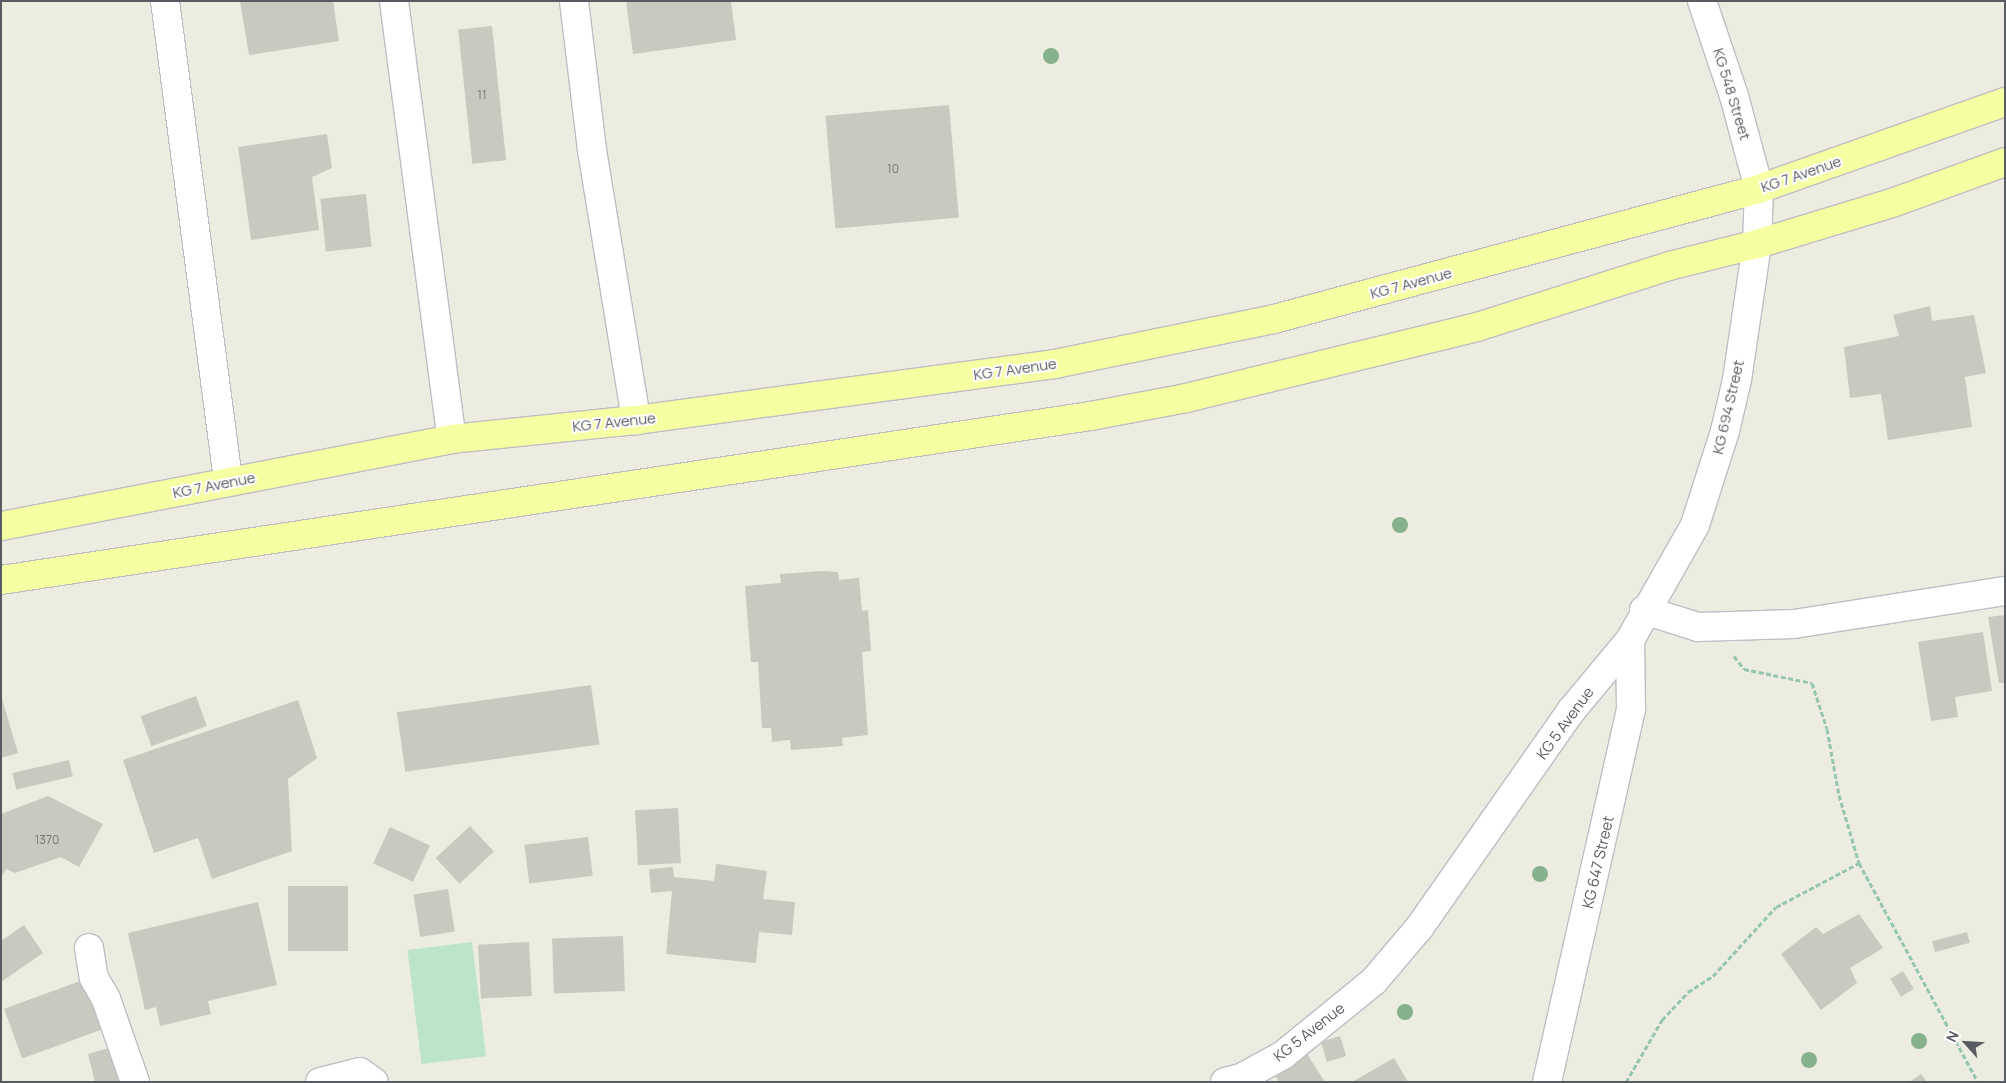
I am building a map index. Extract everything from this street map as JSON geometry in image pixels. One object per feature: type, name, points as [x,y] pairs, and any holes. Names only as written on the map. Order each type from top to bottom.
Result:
[{"type":"main road","name":"KG 7 Avenue","points":[[1,526],[452,439],[636,420],[1055,364],[1274,319],[1759,189],[2005,102]]},
{"type":"main road","points":[[1,580],[1091,416],[1186,398],[1477,327],[1669,266],[1757,244],[1892,203],[2005,162]]},
{"type":"street","points":[[165,1],[228,482]]},
{"type":"street","points":[[394,1],[452,439]]},
{"type":"street","points":[[574,1],[592,150],[636,420]]},
{"type":"street","name":"KG 548 Street","points":[[1702,1],[1734,96],[1759,189]]},
{"type":"street","name":"KG 694 Street","points":[[1644,610],[1695,525],[1725,431],[1737,380],[1757,244],[1759,189]]},
{"type":"street","points":[[1644,610],[1698,626],[1794,624],[2005,591]]},
{"type":"street","name":"KG 5 Avenue","points":[[1225,1082],[1241,1078],[1284,1055],[1374,981],[1419,928],[1571,711],[1630,640],[1644,610]]},
{"type":"street","name":"KG 647 Street","points":[[1547,1082],[1630,708],[1630,640]]},
{"type":"street","points":[[89,948],[94,978],[106,999],[136,1082]]},
{"type":"street","points":[[320,1082],[360,1072],[374,1082]]},
{"type":"path","points":[[1698,626],[1726,646],[1744,669],[1812,683],[1827,728],[1840,795],[1859,863],[1978,1082]]},
{"type":"path","points":[[1626,1082],[1662,1020],[1688,992],[1713,976],[1776,907],[1859,863]]},
{"type":"green space","points":[[472,942],[486,1056],[421,1064],[407,950]]},
{"type":"building","points":[[240,1],[333,1],[339,41],[249,55]]},
{"type":"building","points":[[626,1],[731,1],[736,40],[633,54]]},
{"type":"building","points":[[492,26],[506,160],[472,164],[458,30]]},
{"type":"building","points":[[949,105],[959,218],[835,228],[825,116]]},
{"type":"building","points":[[327,134],[332,168],[312,177],[319,230],[251,240],[238,147]]},
{"type":"building","points":[[366,194],[372,247],[326,252],[320,199]]},
{"type":"building","points":[[1930,306],[1932,321],[1974,315],[1986,373],[1965,377],[1972,427],[1888,440],[1881,394],[1850,398],[1844,347],[1899,336],[1893,315]]},
{"type":"building","points":[[822,571],[838,572],[839,580],[859,578],[862,611],[868,610],[871,651],[862,652],[868,735],[842,738],[843,746],[791,750],[790,740],[772,742],[771,728],[762,728],[758,662],[751,662],[745,586],[781,583],[780,574]]},
{"type":"building","points":[[2005,615],[2005,683],[1999,683],[1988,617]]},
{"type":"building","points":[[1983,632],[1992,691],[1955,697],[1958,717],[1931,721],[1918,642]]},
{"type":"building","points":[[591,685],[599,744],[405,772],[397,712]]},
{"type":"building","points":[[196,696],[207,726],[152,746],[141,716]]},
{"type":"building","points":[[1,700],[18,753],[1,758]]},
{"type":"building","points":[[298,700],[317,758],[288,779],[292,851],[212,879],[198,838],[154,853],[123,760]]},
{"type":"building","points":[[69,760],[73,777],[16,790],[12,773]]},
{"type":"building","points":[[48,796],[103,824],[79,867],[61,857],[15,873],[6,869],[1,878],[1,814]]},
{"type":"building","points":[[678,808],[681,863],[638,865],[635,810]]},
{"type":"building","points":[[470,826],[494,852],[459,884],[436,858]]},
{"type":"building","points":[[390,827],[430,846],[413,882],[373,863]]},
{"type":"building","points":[[588,837],[593,876],[529,884],[524,845]]},
{"type":"building","points":[[716,864],[767,871],[763,899],[795,902],[792,935],[759,932],[756,963],[666,954],[672,891],[651,893],[649,869],[673,867],[674,877],[714,881]]},
{"type":"building","points":[[288,886],[348,886],[348,951],[288,951]]},
{"type":"building","points":[[448,889],[455,931],[420,937],[413,894]]},
{"type":"building","points":[[258,902],[277,985],[208,1001],[211,1014],[160,1026],[156,1007],[145,1010],[128,933]]},
{"type":"building","points":[[1859,914],[1883,948],[1850,968],[1857,983],[1821,1010],[1781,954],[1816,927],[1823,934]]},
{"type":"building","points":[[24,925],[43,953],[1,982],[1,941]]},
{"type":"building","points":[[1967,932],[1970,943],[1935,952],[1932,941]]},
{"type":"building","points":[[623,936],[625,991],[554,993],[552,938]]},
{"type":"building","points":[[529,942],[532,996],[481,999],[478,945]]},
{"type":"building","points":[[1903,971],[1914,989],[1901,997],[1890,979]]},
{"type":"building","points":[[83,980],[101,1030],[22,1059],[4,1009]]},
{"type":"building","points":[[1340,1036],[1346,1056],[1327,1062],[1321,1042]]},
{"type":"building","points":[[119,1045],[129,1082],[95,1082],[88,1054]]},
{"type":"building","points":[[1307,1054],[1325,1082],[1279,1082],[1275,1075]]},
{"type":"building","points":[[1394,1058],[1408,1082],[1352,1082]]},
{"type":"building","points":[[1921,1074],[1927,1082],[1909,1082]]}]
